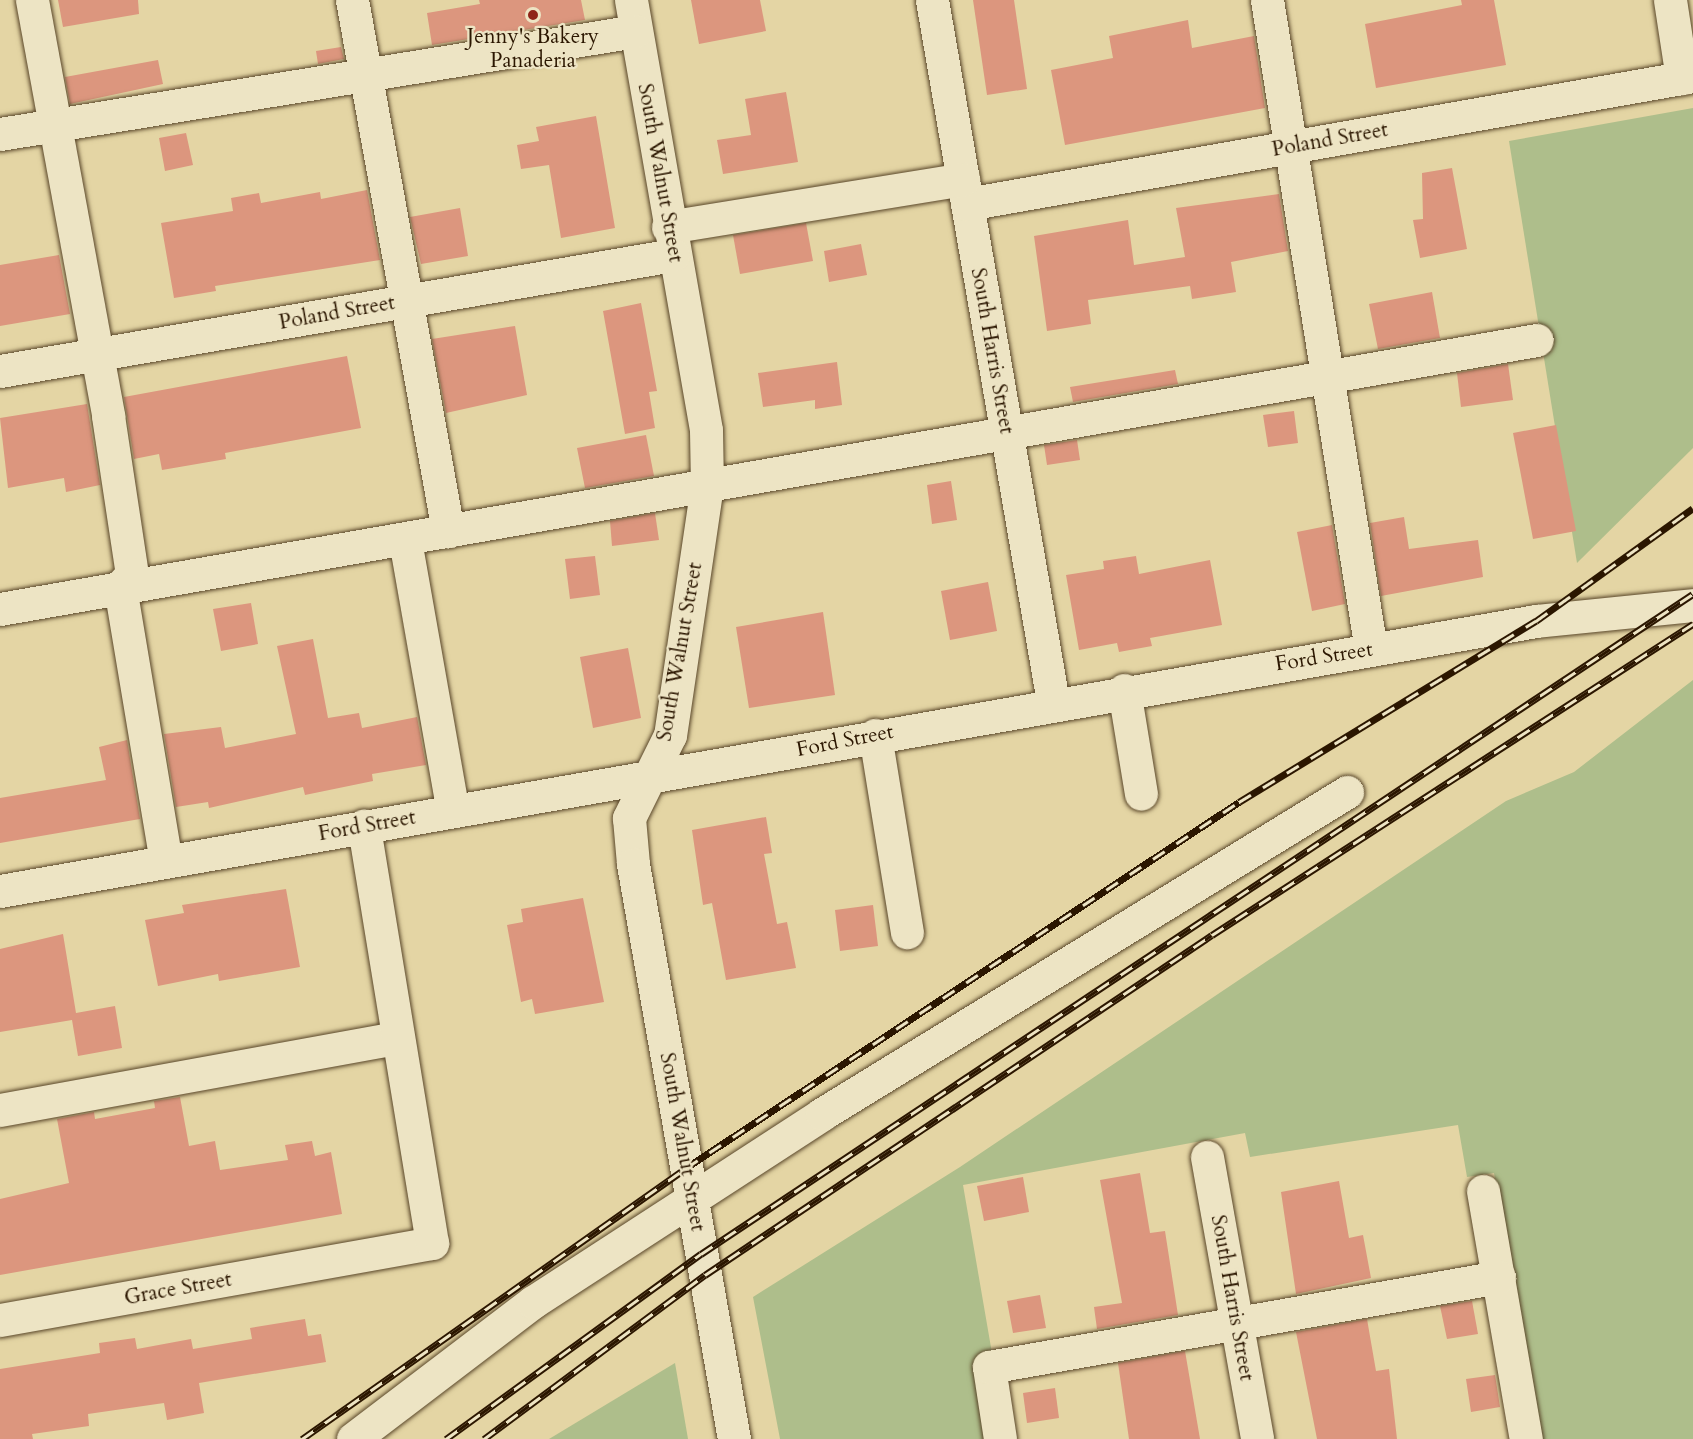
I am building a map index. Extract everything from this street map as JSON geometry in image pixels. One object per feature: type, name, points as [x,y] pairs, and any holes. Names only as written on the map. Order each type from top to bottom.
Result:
[{"type":"street","points":[[32,0],[96,354],[132,574],[120,586]]},
{"type":"street","points":[[352,0],[448,531]]},
{"type":"street","name":"South Harris Street","points":[[932,0],[1053,702]]},
{"type":"street","points":[[1267,0],[1325,379],[1371,650]]},
{"type":"street","points":[[1670,0],[1688,77]]},
{"type":"street","points":[[0,134],[366,75],[633,15]]},
{"type":"street","name":"South Walnut Street","points":[[633,15],[706,430],[707,485],[670,735],[653,775],[630,818],[633,864],[734,1439]]},
{"type":"street","name":"Poland Street","points":[[0,370],[408,301],[671,241],[965,191],[1290,147],[1688,77]]},
{"type":"street","points":[[0,609],[120,586],[405,540],[707,485],[1006,435],[1537,340]]},
{"type":"street","points":[[405,540],[453,811]]},
{"type":"street","points":[[120,586],[166,861]]},
{"type":"street","name":"Ford Street","points":[[0,891],[1124,690],[1536,621],[1693,605]]},
{"type":"street","points":[[1124,690],[1141,794]]},
{"type":"street","points":[[875,735],[907,932]]},
{"type":"street","points":[[353,1439],[533,1302],[693,1201],[822,1114],[1347,792]]},
{"type":"street","points":[[0,1110],[398,1038],[364,826]]},
{"type":"street","name":"Grace Street","points":[[0,1320],[432,1243],[398,1038]]},
{"type":"street","name":"South Harris Street","points":[[1207,1157],[1257,1439]]},
{"type":"street","points":[[1483,1191],[1526,1439]]},
{"type":"street","points":[[1000,1439],[988,1367],[1499,1277]]},
{"type":"green space","points":[[1693,108],[1693,448],[1577,563],[1509,141]]},
{"type":"green space","points":[[1693,680],[1693,1439],[1537,1439],[1494,1173],[1467,1177],[1458,1125],[1250,1157],[1245,1133],[963,1185],[993,1359],[988,1439],[780,1439],[753,1297],[960,1167],[1506,801],[1574,772]]},
{"type":"green space","points":[[675,1363],[688,1439],[549,1439]]},
{"type":"building","points":[[58,0],[138,0],[139,14],[63,27]]},
{"type":"building","name":"Jenny's Bakery Panaderia","points":[[479,0],[581,0],[585,20],[432,45],[427,13],[480,4]]},
{"type":"building","points":[[691,0],[760,0],[766,31],[699,44]]},
{"type":"building","points":[[973,0],[1014,0],[1027,89],[987,95]]},
{"type":"building","points":[[1461,0],[1494,0],[1506,65],[1376,88],[1365,24],[1462,5]]},
{"type":"building","points":[[1188,20],[1192,48],[1254,36],[1265,108],[1065,145],[1051,70],[1113,58],[1109,36]]},
{"type":"building","points":[[341,47],[344,59],[318,64],[316,51]]},
{"type":"building","points":[[158,60],[163,84],[70,104],[65,77]]},
{"type":"building","points":[[786,92],[798,162],[723,174],[717,140],[751,135],[745,99]]},
{"type":"building","points":[[596,116],[615,228],[561,238],[549,165],[521,169],[517,145],[539,141],[536,127]]},
{"type":"building","points":[[186,133],[193,165],[165,171],[159,138]]},
{"type":"building","points":[[1452,168],[1467,249],[1420,258],[1413,220],[1423,219],[1422,173]]},
{"type":"building","points":[[367,190],[380,260],[215,286],[216,291],[174,298],[161,223],[233,211],[231,198],[259,193],[261,203],[320,192],[321,199]]},
{"type":"building","points":[[1279,194],[1288,251],[1231,262],[1236,292],[1192,299],[1190,286],[1088,300],[1091,324],[1047,331],[1034,236],[1128,220],[1134,265],[1185,257],[1176,208]]},
{"type":"building","points":[[460,208],[468,256],[421,264],[410,217]]},
{"type":"building","points":[[806,223],[813,261],[740,274],[733,235]]},
{"type":"building","points":[[861,244],[867,275],[829,282],[824,251]]},
{"type":"building","points":[[59,255],[70,314],[0,326],[0,265]]},
{"type":"building","points":[[1432,292],[1440,338],[1378,349],[1369,304]]},
{"type":"building","points":[[641,303],[657,391],[649,392],[655,428],[625,434],[603,311]]},
{"type":"building","points":[[515,326],[527,395],[446,413],[432,339]]},
{"type":"building","points":[[347,356],[361,428],[225,453],[226,459],[162,470],[159,454],[134,459],[124,397]]},
{"type":"building","points":[[837,362],[842,405],[815,409],[815,400],[763,407],[758,373]]},
{"type":"building","points":[[1508,364],[1513,400],[1461,407],[1457,373]]},
{"type":"building","points":[[1175,370],[1178,384],[1073,402],[1070,387]]},
{"type":"building","points":[[87,404],[100,485],[66,492],[64,478],[8,488],[0,418]]},
{"type":"building","points":[[1294,411],[1298,443],[1268,447],[1263,415]]},
{"type":"building","points":[[1556,425],[1576,531],[1533,539],[1513,433]]},
{"type":"building","points":[[646,435],[654,476],[585,488],[577,448]]},
{"type":"building","points":[[1077,440],[1080,460],[1047,465],[1044,445]]},
{"type":"building","points":[[951,481],[957,520],[932,524],[927,485]]},
{"type":"building","points":[[655,513],[659,540],[612,546],[610,521]]},
{"type":"building","points":[[1404,517],[1409,549],[1478,540],[1483,577],[1381,596],[1370,523]]},
{"type":"building","points":[[1332,525],[1345,604],[1312,611],[1297,532]]},
{"type":"building","points":[[595,556],[600,595],[570,599],[565,559]]},
{"type":"building","points":[[1136,556],[1139,574],[1210,560],[1222,625],[1150,638],[1152,646],[1119,652],[1117,643],[1079,650],[1066,575],[1104,569],[1103,561]]},
{"type":"building","points":[[988,582],[997,631],[950,640],[941,591]]},
{"type":"building","points":[[251,603],[258,644],[221,651],[213,609]]},
{"type":"building","points":[[823,612],[835,695],[749,708],[736,627]]},
{"type":"building","points":[[313,639],[328,718],[359,713],[362,728],[417,717],[426,765],[372,774],[373,781],[305,795],[303,787],[209,808],[208,802],[176,807],[164,734],[221,727],[225,748],[296,734],[277,646]]},
{"type":"building","points":[[628,648],[641,718],[593,728],[580,657]]},
{"type":"building","points":[[127,740],[140,819],[0,843],[0,798],[106,780],[99,747]]},
{"type":"building","points":[[766,817],[772,853],[764,854],[777,924],[787,922],[796,968],[726,980],[712,903],[703,905],[692,830]]},
{"type":"building","points":[[286,889],[300,967],[219,981],[218,974],[158,986],[145,920],[184,913],[182,905]]},
{"type":"building","points":[[583,898],[604,1002],[535,1014],[532,999],[521,1002],[507,925],[523,922],[521,909]]},
{"type":"building","points":[[873,905],[878,946],[840,951],[835,910]]},
{"type":"building","points":[[63,934],[76,1013],[115,1006],[122,1048],[78,1056],[72,1020],[0,1032],[0,949]]},
{"type":"building","points":[[180,1097],[189,1146],[215,1141],[220,1170],[288,1160],[285,1145],[312,1141],[315,1156],[331,1152],[342,1214],[0,1275],[0,1199],[69,1183],[57,1119],[94,1112],[95,1119],[155,1108],[154,1101]]},
{"type":"building","points":[[1140,1173],[1150,1233],[1165,1231],[1178,1315],[1097,1329],[1094,1307],[1122,1303],[1100,1180]]},
{"type":"building","points":[[1023,1177],[1029,1212],[984,1221],[977,1186]]},
{"type":"building","points":[[1339,1181],[1349,1238],[1363,1235],[1371,1278],[1296,1294],[1281,1192]]},
{"type":"building","points":[[1040,1295],[1046,1328],[1013,1333],[1007,1301]]},
{"type":"building","points":[[1472,1301],[1478,1334],[1447,1339],[1440,1306]]},
{"type":"building","points":[[305,1319],[308,1336],[321,1334],[326,1362],[199,1383],[204,1413],[167,1420],[164,1403],[88,1414],[89,1426],[32,1434],[33,1439],[0,1439],[0,1369],[100,1353],[99,1343],[135,1338],[137,1349],[191,1339],[193,1349],[252,1339],[250,1328]]},
{"type":"building","points":[[1367,1319],[1376,1371],[1389,1369],[1397,1439],[1317,1439],[1296,1332]]},
{"type":"building","points":[[1185,1351],[1200,1439],[1129,1439],[1118,1363]]},
{"type":"building","points":[[1495,1375],[1500,1407],[1471,1412],[1466,1379]]},
{"type":"building","points":[[1055,1388],[1059,1418],[1027,1423],[1023,1393]]},
{"type":"railway","points":[[302,1439],[686,1168],[1239,802],[1536,621],[1693,508]]},
{"type":"railway","points":[[446,1439],[701,1254],[1693,594]]},
{"type":"railway","points":[[484,1439],[705,1275],[1212,935],[1693,624]]},
{"type":"place","name":"Jenny's Bakery Panaderia","points":[[533,15]]}]
